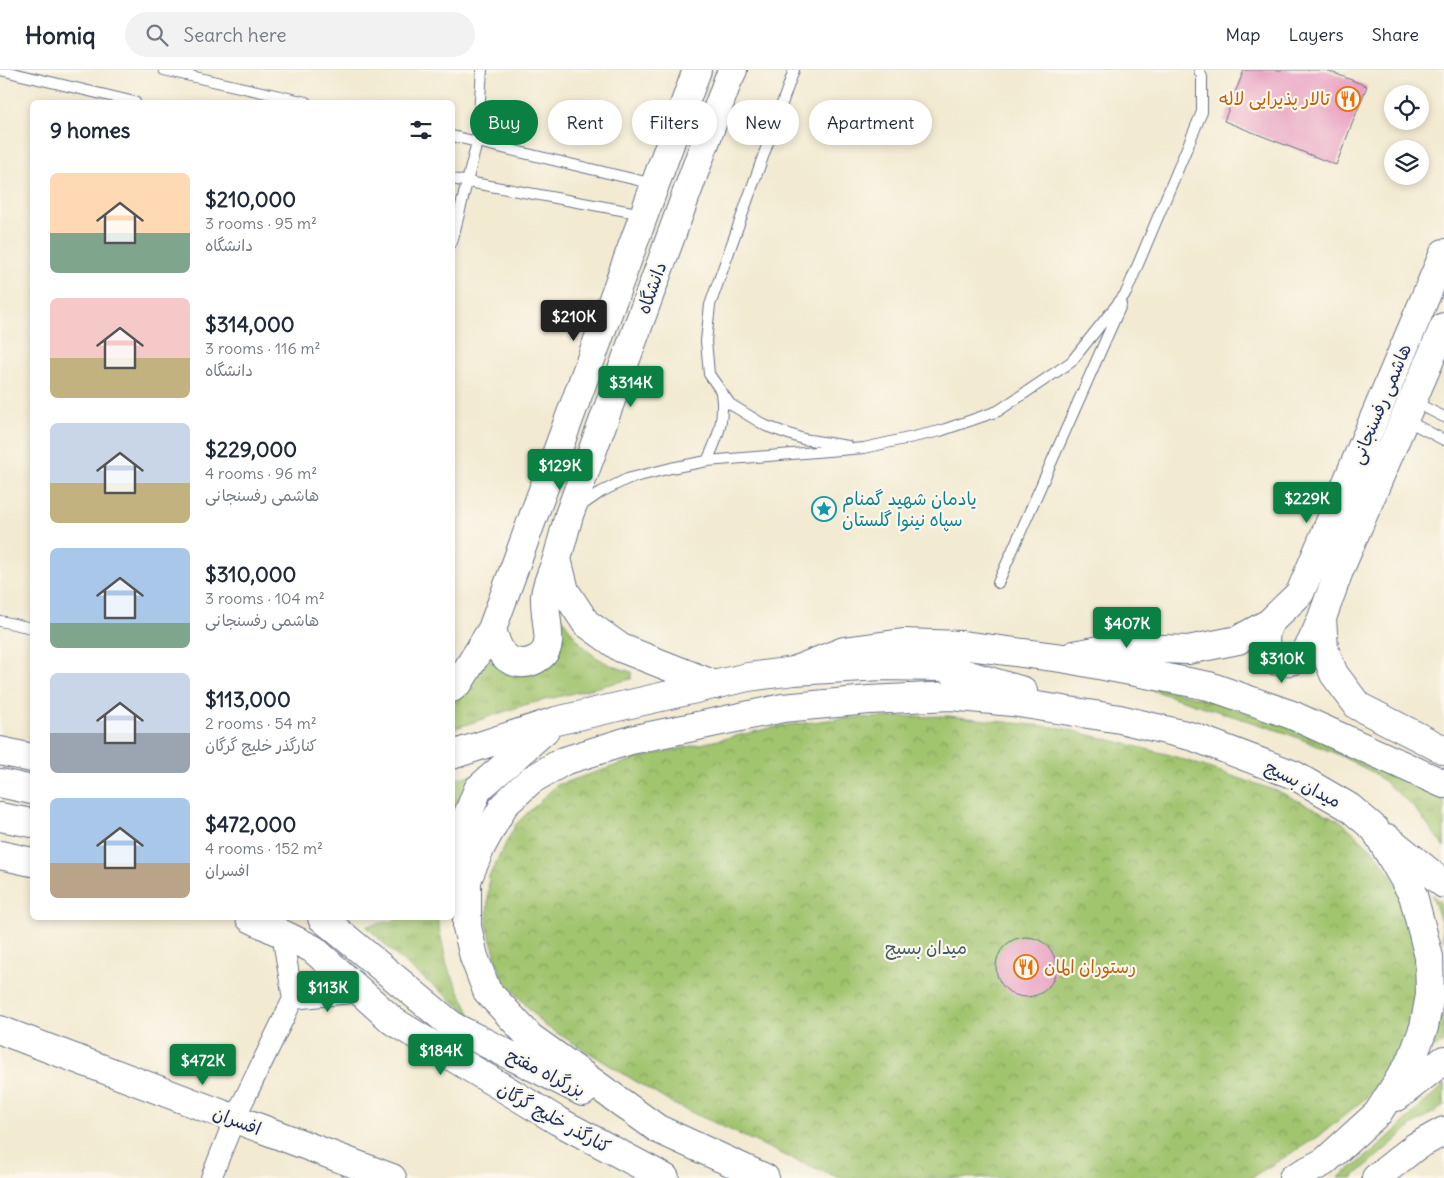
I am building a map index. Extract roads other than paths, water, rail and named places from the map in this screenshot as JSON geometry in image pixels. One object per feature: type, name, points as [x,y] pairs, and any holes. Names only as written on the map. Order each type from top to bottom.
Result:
[{"type":"main road","name":"دانشگاه","points":[[455,685],[460,681],[492,630],[697,70]]},
{"type":"main road","name":"دانشگاه","points":[[715,684],[621,648],[586,623],[565,591],[557,559],[569,515],[728,80],[734,70]]},
{"type":"main road","name":"هاشمی رفسنجانی","points":[[1062,658],[1116,647],[1188,650],[1238,640],[1269,623],[1300,592],[1444,253]]},
{"type":"main road","name":"هاشمی رفسنجانی","points":[[1444,327],[1339,571],[1322,618],[1324,649],[1331,666],[1358,706],[1444,750]]},
{"type":"main road","points":[[552,466],[583,477]]},
{"type":"main road","points":[[492,630],[497,646],[508,660],[524,664],[541,657],[548,643],[544,614],[545,593],[557,559]]},
{"type":"main road","points":[[1269,623],[1265,633],[1265,648],[1272,660],[1286,663],[1300,658],[1313,640],[1322,618]]},
{"type":"main road","points":[[794,671],[844,651],[903,643],[961,645],[1062,658],[1209,686],[1292,715],[1444,784]]},
{"type":"main road","points":[[455,753],[556,721],[748,677],[794,671],[881,666],[942,667],[1120,719]]},
{"type":"main road","name":"میدان بسیج","points":[[765,1178],[658,1130],[530,1037],[487,991],[474,957],[467,927],[467,880],[480,848],[504,805],[531,780],[564,761],[631,740],[783,708],[942,697],[1012,702],[1120,719],[1194,737],[1294,775],[1349,808],[1374,829],[1413,895],[1429,957],[1430,995],[1424,1027],[1412,1060],[1378,1112],[1324,1162],[1293,1178]]},
{"type":"main road","points":[[467,880],[460,854],[464,824],[478,789],[556,721]]},
{"type":"main road","points":[[0,751],[30,758]]},
{"type":"main road","points":[[0,783],[30,790]]},
{"type":"main road","points":[[0,817],[30,824]]},
{"type":"main road","points":[[1374,829],[1444,884]]},
{"type":"main road","points":[[0,855],[30,862]]},
{"type":"main road","name":"کنارگذر خلیج گرگان","points":[[254,920],[313,949],[393,1021],[490,1082],[665,1178]]},
{"type":"main road","name":"بزرگراه مفتح","points":[[324,920],[454,1027],[658,1130]]},
{"type":"main road","name":"افسران","points":[[0,1030],[234,1120],[392,1178]]},
{"type":"main road","points":[[1378,1112],[1444,1060]]},
{"type":"main road","points":[[1376,1178],[1415,1147],[1444,1131]]},
{"type":"street","points":[[211,1178],[234,1120],[293,999],[282,934]]},
{"type":"street","points":[[293,999],[360,992]]},
{"type":"lane","points":[[0,70],[127,100]]},
{"type":"lane","points":[[164,70],[297,100]]},
{"type":"lane","points":[[480,100],[482,70]]},
{"type":"lane","points":[[794,70],[710,305],[706,341],[709,374],[730,404],[766,426],[803,438],[864,448]]},
{"type":"lane","points":[[998,584],[1126,293],[1202,112],[1202,77],[1199,70]]},
{"type":"lane","points":[[455,137],[470,140]]},
{"type":"lane","points":[[455,231],[476,145]]},
{"type":"lane","points":[[490,145],[655,184]]},
{"type":"lane","points":[[455,180],[644,214]]},
{"type":"lane","points":[[569,515],[600,492],[627,479],[707,462],[864,448],[940,431],[998,411],[1071,362],[1126,293]]},
{"type":"lane","points":[[707,462],[719,436],[723,409],[721,390]]},
{"type":"lane","points":[[1409,410],[1444,417]]},
{"type":"lane","points":[[1409,410],[1444,440]]},
{"type":"lane","points":[[0,621],[30,628]]},
{"type":"place","name":"تالار پذیرایی لاله","points":[[1348,99]]},
{"type":"place","name":"یادمان شهید گمنام سپاه نینوا گلستان","points":[[824,509]]},
{"type":"place","name":"رستوران المان","points":[[1026,967]]}]
